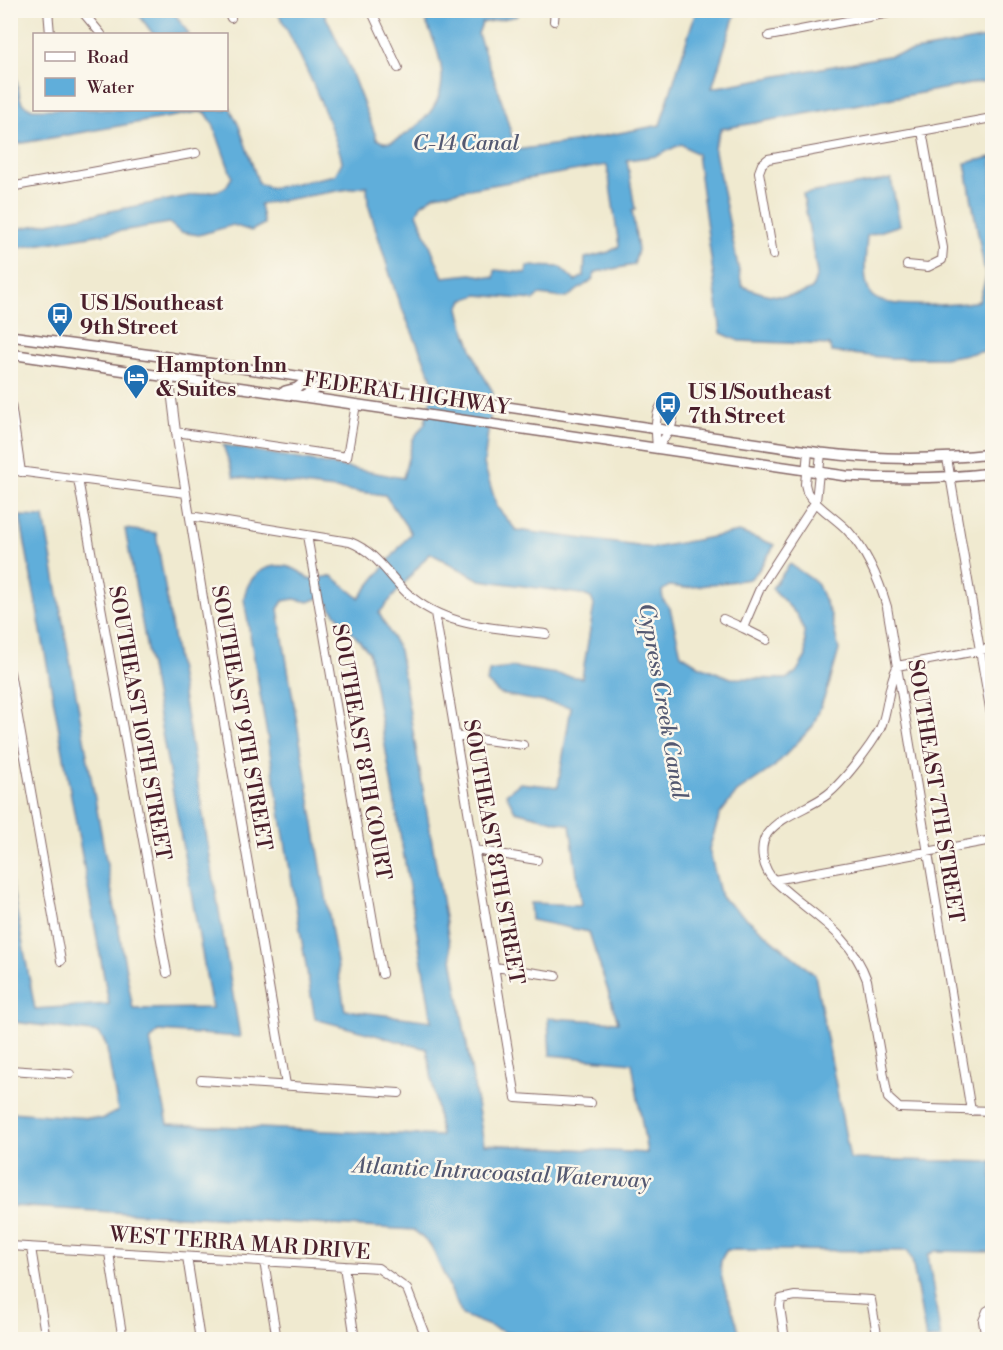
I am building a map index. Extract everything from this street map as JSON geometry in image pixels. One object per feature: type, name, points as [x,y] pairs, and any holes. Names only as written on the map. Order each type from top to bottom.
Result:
[{"type":"main road","name":"FEDERAL HIGHWAY","points":[[10,336],[821,453],[884,459],[947,458],[993,454]]},
{"type":"main road","points":[[10,346],[26,338]]},
{"type":"main road","name":"FEDERAL HIGHWAY","points":[[10,354],[806,471],[886,479],[951,478],[993,472]]},
{"type":"main road","points":[[280,393],[297,388],[309,378]]},
{"type":"main road","points":[[304,396],[317,387],[338,383]]},
{"type":"street","points":[[48,10],[50,33]]},
{"type":"street","points":[[81,10],[100,33]]},
{"type":"street","points":[[371,10],[398,68]]},
{"type":"street","points":[[554,21],[555,10]]},
{"type":"street","points":[[769,36],[905,10]]},
{"type":"street","points":[[773,255],[759,172],[762,164],[768,159],[993,118]]},
{"type":"street","points":[[907,265],[928,267],[942,260],[943,248],[921,131]]},
{"type":"street","points":[[10,187],[196,153]]},
{"type":"street","name":"SOUTHEAST 9TH STREET","points":[[167,357],[176,432],[213,659],[286,1084]]},
{"type":"street","points":[[10,398],[21,472]]},
{"type":"street","points":[[667,402],[673,405],[674,409],[670,432],[657,448],[656,429],[659,406],[667,402]]},
{"type":"street","points":[[176,432],[347,457],[356,404]]},
{"type":"street","name":"SOUTHEAST 7TH STREET","points":[[808,451],[806,488],[809,496],[849,532],[872,567],[887,607],[971,1110]]},
{"type":"street","points":[[743,628],[761,586],[816,501],[821,453]]},
{"type":"street","points":[[947,458],[993,720]]},
{"type":"street","points":[[10,470],[186,493]]},
{"type":"street","name":"SOUTHEAST 10TH STREET","points":[[78,479],[167,973]]},
{"type":"street","points":[[190,516],[350,542],[361,546],[380,562],[406,593],[435,613],[469,624],[546,634]]},
{"type":"street","name":"SOUTHEAST 8TH COURT","points":[[307,535],[382,974]]},
{"type":"street","name":"SOUTHEAST 8TH STREET","points":[[435,613],[516,1098],[591,1103]]},
{"type":"street","points":[[723,620],[767,639]]},
{"type":"street","points":[[993,648],[897,666],[892,676],[880,728],[853,767],[829,793],[778,824],[767,835],[763,845],[768,873],[843,938],[853,949],[862,966],[867,980],[888,1098],[899,1108],[993,1111]]},
{"type":"street","points":[[10,672],[61,961]]},
{"type":"street","points":[[456,736],[523,745]]},
{"type":"street","points":[[774,880],[993,840]]},
{"type":"street","points":[[475,850],[537,860]]},
{"type":"street","points":[[495,967],[556,976]]},
{"type":"street","points":[[10,1070],[70,1074]]},
{"type":"street","points":[[201,1080],[399,1093]]},
{"type":"street","name":"WEST TERRA MAR DRIVE","points":[[10,1246],[378,1268],[407,1288],[427,1340]]},
{"type":"street","points":[[32,1248],[46,1340]]},
{"type":"street","points":[[110,1253],[123,1340]]},
{"type":"street","points":[[187,1257],[200,1340]]},
{"type":"street","points":[[264,1261],[277,1340]]},
{"type":"street","points":[[344,1266],[355,1340]]},
{"type":"street","points":[[785,1340],[781,1299],[795,1296],[871,1300],[878,1340]]},
{"type":"street","points":[[986,1340],[983,1321],[990,1309]]},
{"type":"water","points":[[136,11],[173,11],[188,33],[152,33]]},
{"type":"water","points":[[277,11],[323,11],[347,61],[377,139],[389,143],[406,134],[423,120],[434,106],[440,92],[442,77],[440,62],[436,45],[421,11],[517,11],[518,16],[482,23],[478,34],[499,92],[516,150],[573,142],[660,125],[696,11],[736,11],[712,88],[992,37],[992,80],[721,129],[714,147],[742,286],[777,296],[794,295],[812,289],[817,274],[803,194],[891,179],[900,225],[867,236],[866,280],[870,293],[877,299],[921,305],[979,301],[986,278],[965,163],[992,157],[992,350],[944,358],[890,358],[831,352],[830,345],[739,341],[721,333],[697,154],[681,144],[657,156],[627,160],[635,209],[632,210],[638,250],[634,265],[596,272],[592,280],[566,298],[539,295],[534,300],[478,295],[463,300],[459,308],[479,368],[493,392],[484,464],[497,507],[516,530],[653,548],[739,532],[775,545],[750,579],[685,588],[669,586],[662,591],[663,600],[670,608],[681,654],[700,666],[731,678],[786,679],[796,673],[806,656],[804,631],[797,615],[772,588],[790,564],[817,583],[831,615],[839,650],[829,685],[813,726],[774,767],[737,792],[720,814],[709,849],[721,897],[815,975],[850,1159],[992,1162],[992,1252],[935,1251],[928,1255],[941,1339],[926,1339],[912,1260],[908,1251],[727,1250],[722,1259],[722,1279],[740,1339],[598,1339],[507,1333],[462,1315],[431,1246],[414,1230],[11,1206],[11,1112],[102,1119],[118,1111],[106,1044],[99,1033],[15,1022],[11,1001],[11,881],[35,1009],[109,1004],[20,516],[44,517],[133,1009],[212,1008],[125,529],[156,533],[240,1037],[158,1031],[150,1041],[168,1124],[441,1136],[427,1049],[315,1019],[244,599],[247,587],[260,571],[280,566],[290,567],[308,579],[332,576],[359,598],[411,533],[385,495],[234,477],[223,445],[403,478],[413,439],[425,423],[434,387],[397,297],[368,204],[367,186],[260,204],[264,224],[251,231],[233,225],[199,235],[180,232],[169,223],[11,249],[11,230],[220,190],[226,187],[232,177],[213,124],[206,113],[198,112],[11,145],[10,44],[20,98],[23,104],[33,111],[228,111],[228,104],[239,126],[259,184],[272,188],[335,175],[342,162],[319,98]],"holes":[[[607,165],[619,246],[609,252],[585,258],[584,276],[575,281],[560,267],[527,266],[526,273],[495,270],[494,278],[471,274],[443,277],[417,213],[421,205],[435,195]],[[430,553],[480,580],[581,594],[591,598],[594,605],[582,678],[512,667],[489,671],[487,682],[500,694],[571,707],[558,787],[520,783],[506,794],[515,811],[570,825],[581,905],[530,903],[531,920],[589,932],[618,1022],[548,1018],[550,1055],[632,1063],[647,1153],[484,1144],[399,650],[379,613]],[[323,596],[369,652],[432,1021],[345,1010],[278,609],[283,601],[294,599],[309,602]]]},
{"type":"place","name":"US 1/Southeast 9th Street","points":[[60,338]]},
{"type":"place","name":"Hampton Inn & Suites","points":[[136,400]]},
{"type":"place","name":"US 1/Southeast 7th Street","points":[[668,427]]},
{"type":"water label","name":"C-14 Canal","points":[[466,142]]},
{"type":"water label","name":"Cypress Creek Canal","points":[[664,701]]},
{"type":"water label","name":"Atlantic Intracoastal Waterway","points":[[502,1172]]}]
